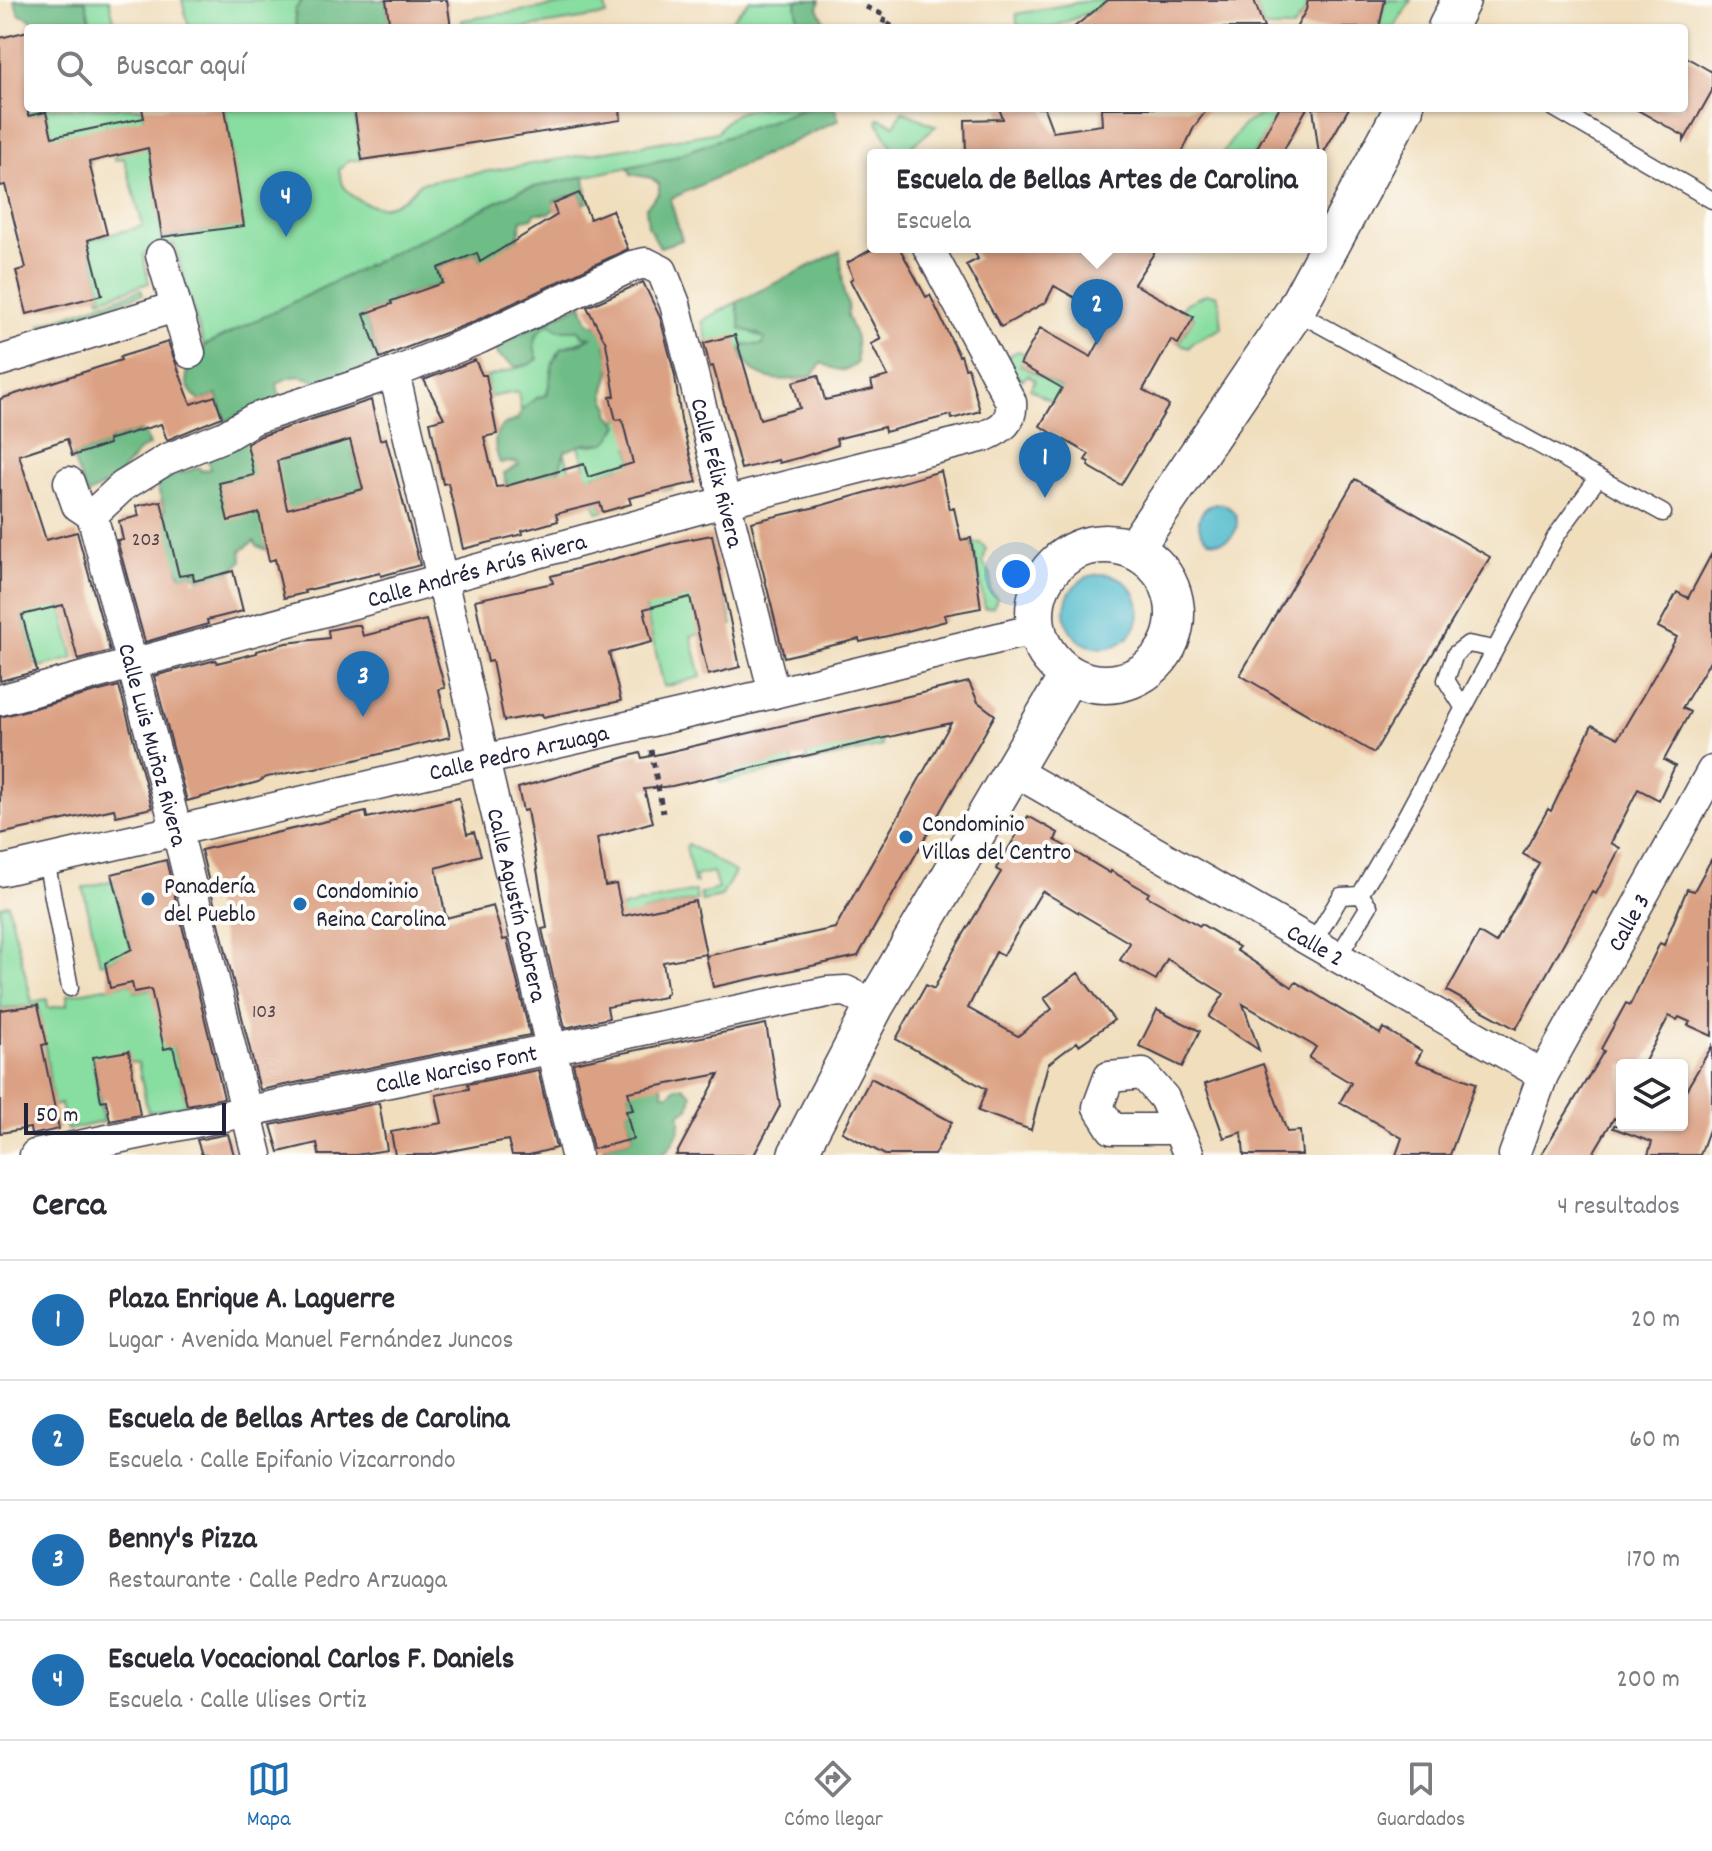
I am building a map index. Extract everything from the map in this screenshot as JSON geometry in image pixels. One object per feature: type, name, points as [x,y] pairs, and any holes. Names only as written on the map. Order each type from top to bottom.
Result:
[{"type":"street","points":[[1449,24],[1461,0]]},
{"type":"street","points":[[1327,251],[1402,112]]},
{"type":"street","name":"Calle Andrés Arús Rivera","points":[[0,700],[726,501],[999,430],[1011,414],[1011,402],[931,253]]},
{"type":"street","points":[[1134,549],[1295,311],[1326,253]]},
{"type":"street","points":[[161,255],[190,353]]},
{"type":"street","name":"Calle Félix Rivera","points":[[394,373],[480,338],[632,266],[646,263],[662,271],[675,304],[774,693]]},
{"type":"street","points":[[1,357],[175,307]]},
{"type":"street","points":[[92,515],[123,486],[167,459],[225,436],[254,419],[394,373]]},
{"type":"street","name":"Calle Agustín Cabrera","points":[[394,373],[576,1155]]},
{"type":"street","name":"Calle Luis Muñoz Rivera","points":[[69,482],[77,505],[92,515],[133,662],[257,1155]]},
{"type":"street","points":[[1114,543],[1134,549],[1161,571],[1174,596],[1176,623],[1166,650],[1148,670],[1123,683],[1095,684],[1069,675],[1048,657],[1037,632],[1034,604],[1043,578],[1061,557],[1086,545],[1114,543]]},
{"type":"street","name":"Calle Pedro Arzuaga","points":[[0,871],[774,693],[1015,634],[1037,632]]},
{"type":"street","points":[[797,1155],[875,1005],[1069,675]]},
{"type":"street","name":"Calle 2","points":[[1014,771],[1543,1075]]},
{"type":"street","name":"Calle 3","points":[[1543,1075],[1712,771]]},
{"type":"street","name":"Calle Narciso Font","points":[[35,1155],[827,992],[846,991],[875,1005]]},
{"type":"street","points":[[1143,1074],[1164,1098],[1183,1142],[1112,1129],[1098,1107],[1109,1077],[1143,1074]]},
{"type":"street","points":[[1514,1155],[1543,1075]]},
{"type":"lane","points":[[1561,112],[1712,200]]},
{"type":"lane","points":[[1295,311],[1663,513]]},
{"type":"lane","points":[[1360,895],[1407,814],[1556,536],[1598,478]]},
{"type":"lane","points":[[1463,707],[1446,680],[1455,654],[1468,644],[1494,649]]},
{"type":"lane","points":[[46,860],[70,988]]},
{"type":"lane","points":[[1325,950],[1369,906],[1360,895]]},
{"type":"lane","points":[[1325,950],[1341,896],[1360,895]]},
{"type":"path","points":[[866,7],[886,16],[883,24]]},
{"type":"path","points":[[890,24],[892,21],[894,23]]},
{"type":"path","points":[[650,745],[663,813]]},
{"type":"green space","points":[[14,0],[85,0],[91,24],[34,24],[19,14]]},
{"type":"green space","points":[[85,0],[109,0],[115,24],[91,24]]},
{"type":"green space","points":[[182,0],[302,0],[295,10],[296,24],[188,24]]},
{"type":"green space","points":[[302,0],[386,0],[389,24],[296,24],[295,10]]},
{"type":"green space","points":[[598,0],[599,5],[605,5],[607,15],[549,24],[462,24],[462,20]]},
{"type":"green space","points":[[750,0],[796,0],[799,24],[728,24]]},
{"type":"green space","points":[[796,0],[820,0],[818,8],[826,24],[799,24]]},
{"type":"green space","points":[[1092,0],[1108,0],[1095,10],[1061,24],[1017,24],[1016,14]]},
{"type":"green space","points":[[1254,0],[1308,0],[1306,10],[1296,24],[1263,24]]},
{"type":"green space","points":[[1385,0],[1411,0],[1396,24],[1380,24]]},
{"type":"green space","points":[[24,109],[24,112],[46,112],[0,122],[0,113]]},
{"type":"green space","points":[[46,112],[143,112],[163,238],[243,225],[226,112],[355,112],[362,160],[349,160],[339,170],[340,176],[345,188],[359,200],[385,206],[400,201],[420,183],[718,132],[741,112],[794,112],[667,159],[521,190],[204,346],[174,244],[143,254],[149,283],[100,299],[102,295],[88,240],[143,226],[124,158],[115,160],[106,126],[90,165],[53,142]]},
{"type":"green space","points":[[794,112],[836,112],[839,120],[670,199],[682,240],[660,247],[648,226],[646,207],[659,193],[659,184],[651,178],[631,174],[628,167],[667,159]]},
{"type":"green space","points":[[904,112],[936,126],[908,149],[893,149],[877,121],[879,118],[895,125]]},
{"type":"green space","points":[[1265,112],[1278,112],[1256,149],[1225,149],[1243,125]]},
{"type":"green space","points":[[585,176],[588,202],[584,204],[579,193],[554,201],[555,209],[522,220],[518,239],[481,264],[477,253],[438,268],[446,291],[438,285],[391,300],[398,321],[394,325],[387,306],[364,314],[380,358],[377,363],[322,384],[305,377],[289,378],[277,384],[280,399],[226,421],[217,395],[200,401],[189,388],[187,372],[201,363],[204,346],[521,190]]},
{"type":"green space","points":[[840,251],[847,316],[856,338],[857,363],[840,370],[822,363],[811,376],[789,380],[768,378],[751,369],[741,349],[745,344],[762,345],[765,339],[741,329],[737,302]]},
{"type":"green space","points":[[141,290],[143,294],[41,328],[40,325]]},
{"type":"green space","points":[[1206,294],[1216,295],[1219,301],[1222,328],[1193,342],[1189,348],[1179,343],[1194,317],[1181,310],[1187,303]]},
{"type":"green space","points":[[737,302],[737,309],[752,333],[765,339],[762,345],[741,349],[744,362],[708,343],[702,321]]},
{"type":"green space","points":[[582,304],[588,322],[596,325],[609,342],[606,345],[610,368],[605,397],[610,407],[609,414],[619,425],[606,443],[585,444],[565,451],[557,476],[512,491],[506,484],[504,473],[519,465],[517,462],[500,463],[496,448],[497,433],[504,425],[517,420],[529,404],[547,395],[553,362],[562,348],[591,337],[583,336],[579,330],[558,330],[549,323],[535,338],[538,359],[516,367],[498,355],[495,345]]},
{"type":"green space","points":[[550,322],[558,330],[579,330],[591,337],[556,354],[547,395],[538,397],[521,411],[518,392],[489,397],[487,377],[528,365],[539,330]]},
{"type":"green space","points":[[1018,351],[1026,354],[1020,365],[1131,427],[1102,430],[1030,389],[1035,380],[1028,375],[1022,380],[1012,371],[1014,369],[1008,356]]},
{"type":"green space","points":[[370,389],[371,399],[347,404],[352,424],[353,452],[363,489],[346,494],[325,525],[318,501],[293,508],[266,544],[267,550],[257,546],[254,541],[241,551],[242,560],[229,572],[199,579],[193,574],[181,576],[151,515],[165,511],[156,483],[175,465],[179,474],[199,467],[201,471],[210,469],[207,457],[246,428],[253,450],[284,459],[318,449],[321,426],[316,406]]},
{"type":"green space","points":[[629,417],[660,442],[672,489],[662,490],[652,441],[629,447],[635,471],[620,467],[592,476],[603,512],[597,512],[587,475],[557,476],[564,451],[570,471],[585,467],[579,446],[604,442],[618,425],[616,420]]},
{"type":"green space","points":[[140,431],[145,434],[149,445],[140,450],[115,479],[87,495],[72,456],[108,444],[108,440]]},
{"type":"green space","points":[[972,543],[981,543],[986,549],[983,562],[991,575],[990,590],[997,599],[993,607],[985,608]]},
{"type":"green space","points":[[694,596],[699,601],[725,596],[732,625],[691,636],[701,677],[664,687],[645,606]]},
{"type":"green space","points":[[18,597],[61,605],[74,658],[40,667],[35,665]]},
{"type":"green space","points":[[880,738],[882,746],[808,763],[806,755]]},
{"type":"green space","points":[[792,758],[794,766],[720,783],[718,775]]},
{"type":"green space","points":[[688,844],[735,872],[721,897],[702,901],[700,894],[718,889],[713,872],[695,876],[697,883],[694,883],[686,848]]},
{"type":"green space","points":[[114,880],[132,951],[100,964],[83,888]]},
{"type":"green space","points":[[695,891],[697,900],[642,912],[647,924],[616,915],[623,907]]},
{"type":"green space","points":[[8,904],[32,1002],[47,999],[48,1008],[67,1005],[67,995],[132,983],[135,992],[194,980],[173,1047],[187,1105],[148,1112],[138,1063],[93,1058],[103,1122],[67,1130],[61,1104],[54,1106],[38,1006],[0,1008],[0,906]]},
{"type":"green space","points":[[662,1085],[663,1094],[670,1094],[683,1086],[692,1094],[689,1109],[679,1113],[679,1130],[670,1146],[662,1155],[603,1155],[605,1146],[633,1139],[628,1117],[622,1112],[632,1110],[627,1088]]},
{"type":"water","points":[[1218,504],[1232,509],[1237,523],[1232,537],[1218,542],[1204,537],[1199,523],[1204,509]]},
{"type":"water","points":[[1102,574],[1123,580],[1133,590],[1139,611],[1133,632],[1123,642],[1102,648],[1081,642],[1071,632],[1065,611],[1071,590],[1081,580]]},
{"type":"building","points":[[386,0],[447,0],[450,24],[389,24]]},
{"type":"building","points":[[1108,0],[1254,0],[1263,24],[1078,24]]},
{"type":"building","points":[[1308,0],[1385,0],[1380,24],[1298,24]]},
{"type":"building","points":[[24,32],[24,112],[28,112],[28,116],[46,112],[52,137],[144,118],[143,112],[226,112],[244,226],[162,237],[148,148],[89,162],[107,234],[88,240],[102,295],[27,314],[16,271],[26,268],[5,185],[0,186],[0,38]]},
{"type":"building","points":[[1688,58],[1712,72],[1712,91],[1684,141],[1684,136],[1641,112],[1688,112]]},
{"type":"building","points":[[355,112],[620,112],[621,120],[362,160]]},
{"type":"building","points":[[1000,112],[1046,112],[1053,132],[1102,125],[1101,112],[1205,112],[1184,149],[966,149],[965,120],[1003,119]]},
{"type":"building","points":[[1277,112],[1305,112],[1284,149],[1256,149]]},
{"type":"building","points":[[1314,112],[1347,112],[1326,149],[1318,149]]},
{"type":"building","points":[[579,193],[590,219],[612,210],[628,249],[473,322],[380,358],[364,314],[443,283],[438,268],[477,253],[480,262],[557,215],[553,204]]},
{"type":"building","points":[[867,252],[902,253],[926,297],[930,295],[965,368],[968,367],[980,411],[885,432],[884,427],[836,439],[838,445],[802,457],[741,469],[704,343],[735,335],[760,419],[800,408],[793,382],[818,375],[825,400],[873,389],[871,381],[888,376],[871,344],[881,339],[850,280],[853,278],[847,263]]},
{"type":"building","points":[[975,253],[1154,253],[1134,284],[1194,317],[1178,344],[1171,340],[1143,390],[1169,405],[1121,485],[1088,466],[1089,462],[1085,460],[1089,454],[1040,426],[1062,388],[1020,364],[1040,328],[1091,357],[1112,319],[1054,286],[1046,302],[1001,327],[966,265],[978,259]]},
{"type":"building","points":[[643,282],[660,317],[697,482],[629,498],[631,504],[603,512],[600,503],[556,514],[558,521],[522,531],[523,534],[463,549],[448,483],[443,484],[430,422],[444,418],[424,380],[475,360],[482,375],[486,375],[497,434],[484,437],[496,487],[584,464],[588,477],[633,463],[622,419],[616,420],[610,397],[615,396],[606,343],[587,307]]},
{"type":"building","points":[[168,342],[191,404],[215,396],[222,417],[167,440],[161,424],[108,440],[109,444],[72,456],[67,439],[19,455],[46,540],[77,532],[110,651],[78,660],[63,605],[22,615],[37,671],[0,681],[0,399]]},
{"type":"building","points":[[371,400],[380,440],[386,438],[420,565],[284,598],[275,559],[269,561],[259,513],[228,521],[219,483],[254,475],[247,444],[261,436]],"holes":[[[350,440],[363,489],[287,509],[277,461]]]},
{"type":"building","points":[[941,471],[961,540],[971,538],[981,608],[944,615],[946,621],[892,635],[860,642],[859,639],[784,657],[751,522]]},
{"type":"building","points":[[1355,479],[1490,557],[1374,753],[1240,675]]},
{"type":"building","points":[[161,501],[179,576],[193,574],[194,581],[233,571],[243,611],[145,642],[117,540],[123,540],[119,521],[139,516],[136,506]]},
{"type":"building","points":[[712,535],[740,667],[708,675],[690,597],[644,609],[652,642],[609,653],[621,701],[543,717],[542,714],[504,721],[475,600],[553,583],[551,576]]},
{"type":"building","points":[[1712,553],[1712,658],[1682,708],[1690,712],[1664,760],[1675,766],[1659,800],[1638,789],[1611,843],[1620,848],[1516,1029],[1447,991],[1479,933],[1496,943],[1539,863],[1523,854],[1548,809],[1551,811],[1592,725],[1618,738],[1677,637],[1658,627],[1677,592],[1688,598]]},
{"type":"building","points":[[426,620],[445,688],[439,689],[450,737],[347,762],[267,777],[187,801],[154,676],[257,653],[286,643],[329,638],[328,630],[360,625],[363,636]]},
{"type":"building","points":[[969,682],[978,702],[995,715],[858,956],[713,987],[706,956],[835,928],[951,723],[672,786],[644,789],[653,822],[597,838],[605,886],[616,884],[623,916],[695,901],[706,954],[663,962],[668,993],[665,997],[607,1007],[609,1018],[565,1028],[542,929],[547,928],[527,810],[523,811],[518,788],[640,753],[642,758]]},
{"type":"building","points":[[119,686],[152,808],[116,816],[114,809],[0,834],[0,717]]},
{"type":"building","points":[[459,798],[467,834],[474,832],[481,855],[436,868],[446,918],[493,906],[503,940],[507,939],[530,1035],[260,1090],[201,850],[366,812],[367,818]]},
{"type":"building","points":[[1028,816],[1058,833],[1055,840],[1239,947],[1236,950],[1292,987],[1296,982],[1380,1034],[1383,1028],[1422,1051],[1416,1062],[1476,1083],[1450,1155],[1396,1155],[1402,1138],[1340,1102],[1351,1083],[1309,1058],[1316,1047],[1243,1004],[1259,1050],[1209,1017],[1224,994],[1167,959],[1156,980],[1120,960],[1130,943],[1042,891],[1003,956],[996,952],[968,1008],[1018,1036],[1052,1009],[1044,998],[1078,973],[1114,1020],[1048,1064],[1031,1130],[978,1111],[986,1089],[896,1039],[926,985],[934,989],[1001,872],[996,869]]},
{"type":"building","points":[[1712,858],[1712,1036],[1688,1025],[1690,1022],[1669,1016],[1646,1059],[1616,1059],[1616,1119],[1592,1155],[1541,1155],[1604,1051],[1601,1049],[1626,1003],[1630,1005],[1660,943],[1664,945],[1687,889],[1694,891]]},
{"type":"building","points":[[166,860],[224,1098],[187,1105],[173,1047],[164,1049],[151,989],[134,992],[132,983],[110,988],[105,963],[132,949],[112,874]]},
{"type":"building","points":[[38,1005],[47,1044],[42,1045],[59,1129],[31,1135],[30,1128],[0,1133],[0,1010]]},
{"type":"building","points":[[1157,1010],[1200,1031],[1182,1067],[1139,1046]]},
{"type":"building","points":[[766,1024],[780,1106],[754,1155],[676,1155],[719,1074],[628,1092],[633,1110],[626,1111],[633,1139],[593,1149],[573,1063]]},
{"type":"building","points":[[1712,1046],[1712,1121],[1700,1155],[1648,1155],[1652,1142],[1621,1131],[1688,1131],[1688,1087]]},
{"type":"building","points":[[129,1051],[140,1115],[110,1121],[106,1100],[101,1101],[93,1057]]},
{"type":"building","points":[[1263,1064],[1287,1132],[1300,1131],[1302,1155],[1244,1155],[1242,1132],[1224,1138],[1205,1084]]},
{"type":"building","points":[[538,1070],[556,1148],[529,1155],[512,1155],[508,1140],[429,1155],[395,1155],[391,1132],[442,1123],[436,1095],[469,1089],[468,1084]]},
{"type":"building","points":[[871,1078],[952,1122],[934,1155],[885,1155],[842,1132]]},
{"type":"building","points":[[379,1103],[387,1150],[356,1155],[319,1155],[317,1143],[279,1152],[271,1125]]},
{"type":"building","points":[[228,1134],[234,1155],[202,1155],[197,1140]]},
{"type":"place","name":"Escuela Vocacional Carlos F. Daniels","points":[[286,237]]},
{"type":"place","name":"Escuela de Bellas Artes de Carolina","points":[[1097,345]]},
{"type":"place","name":"Plaza Enrique A. Laguerre","points":[[1045,498]]},
{"type":"place","name":"Benny's Pizza","points":[[363,717]]},
{"type":"place","name":"Condominio Villas del Centro","points":[[906,837]]},
{"type":"place","name":"Panadería del Pueblo","points":[[148,899]]},
{"type":"place","name":"Condominio Reina Carolina","points":[[300,904]]}]
